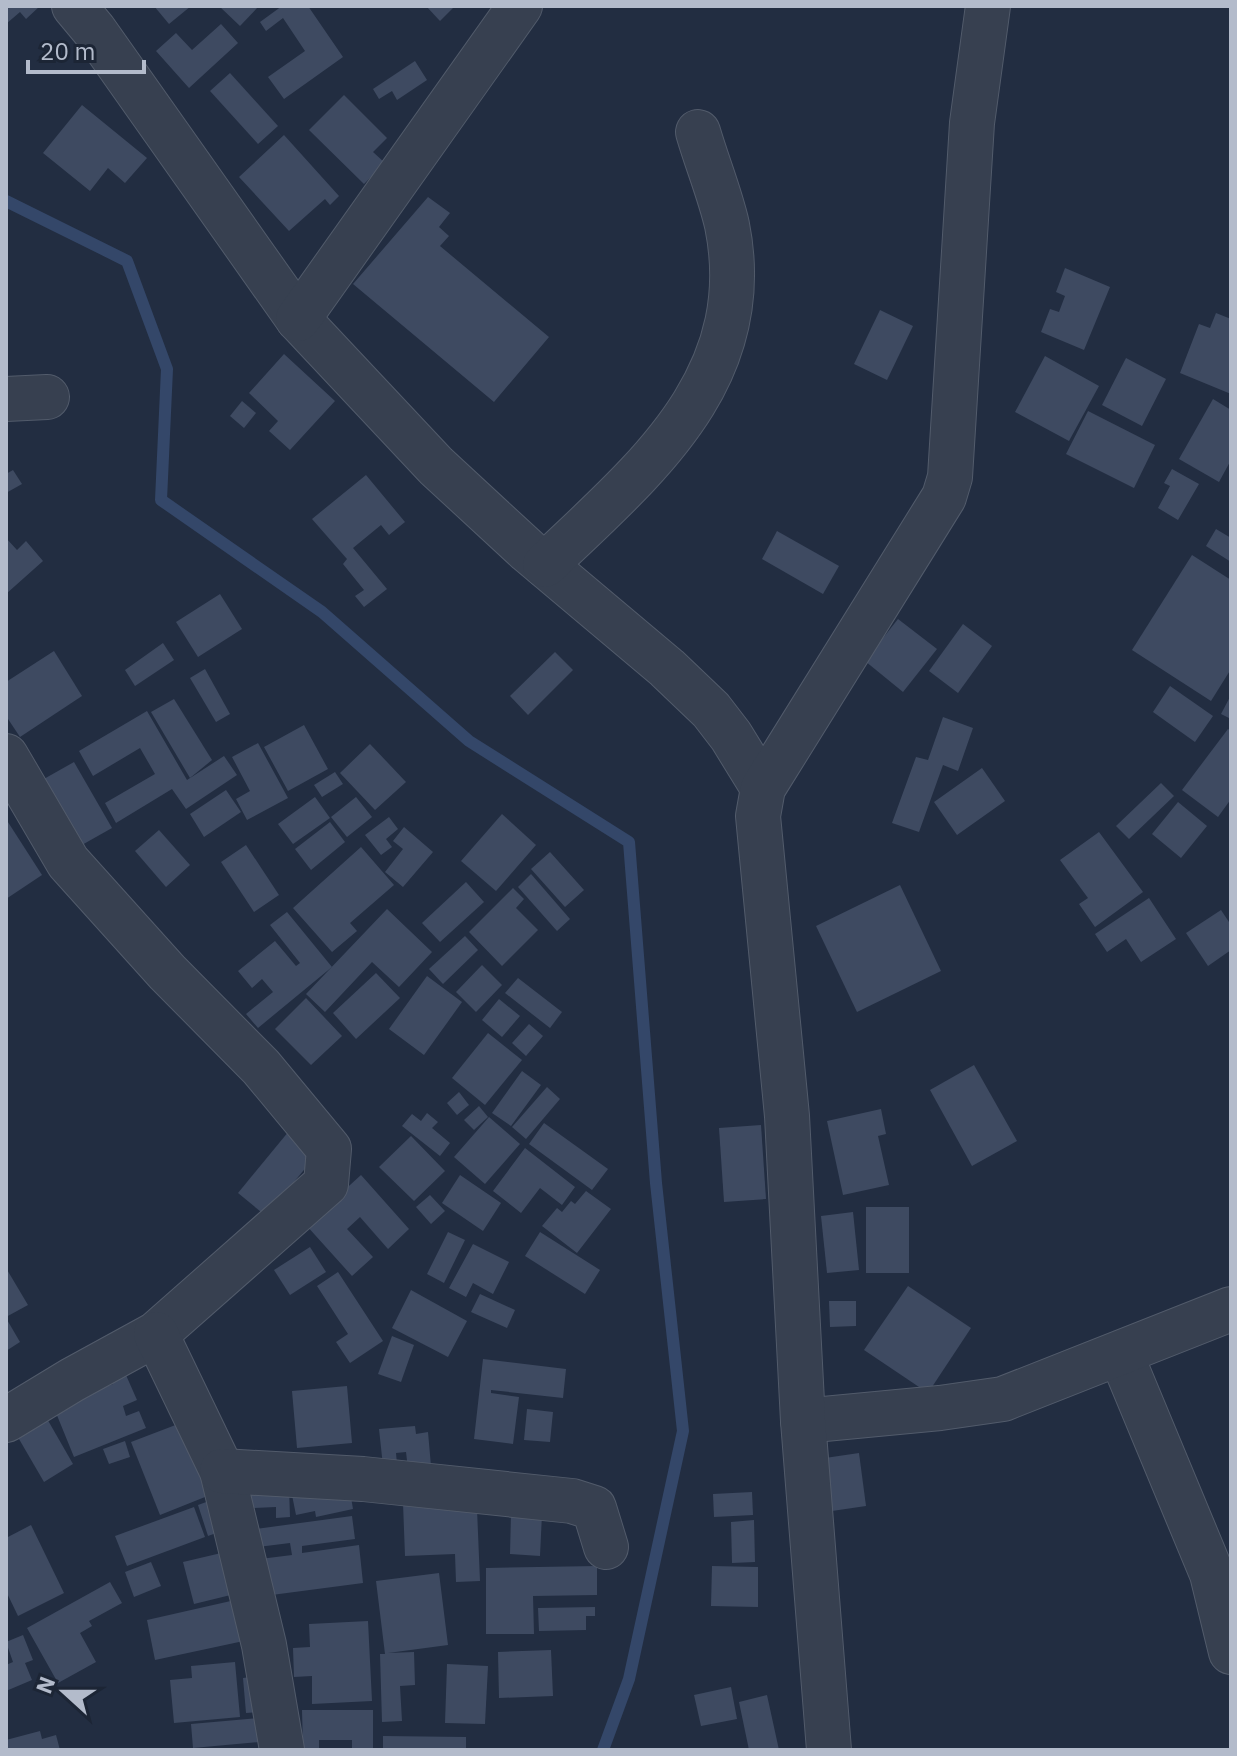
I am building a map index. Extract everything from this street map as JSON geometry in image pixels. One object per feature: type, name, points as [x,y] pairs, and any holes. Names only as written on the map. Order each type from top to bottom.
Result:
[{"type":"street","points":[[74,6],[298,319],[436,466],[711,710],[763,788]]},
{"type":"street","points":[[298,319],[520,6]]},
{"type":"street","points":[[829,1750],[803,1421],[787,1116],[758,816],[763,788],[944,497],[950,477],[972,123],[988,6]]},
{"type":"street","points":[[545,565],[633,481],[693,407],[711,377],[730,311],[732,278],[727,225],[698,132]]},
{"type":"street","points":[[6,756],[68,862],[167,972],[261,1067],[329,1149],[326,1184],[156,1334],[9,1412]]},
{"type":"street","points":[[803,1421],[1003,1399],[1231,1309]]},
{"type":"street","points":[[156,1334],[222,1471],[264,1645],[282,1750]]},
{"type":"street","points":[[1121,1355],[1212,1574],[1231,1652]]},
{"type":"street","points":[[222,1471],[363,1479],[572,1501],[594,1508],[606,1547]]},
{"type":"building","points":[[6,6],[40,6],[26,19],[20,12],[6,24]]},
{"type":"building","points":[[154,6],[191,6],[169,24]]},
{"type":"building","points":[[219,6],[259,6],[240,26]]},
{"type":"building","points":[[282,6],[308,6],[343,57],[284,99],[268,77],[305,51],[283,18],[266,31],[260,22]]},
{"type":"building","points":[[426,6],[455,6],[440,21]]},
{"type":"building","points":[[221,24],[238,43],[189,88],[156,51],[176,33],[192,50]]},
{"type":"building","points":[[415,61],[427,80],[397,100],[392,91],[379,99],[373,89]]},
{"type":"building","points":[[230,73],[278,126],[258,144],[210,91]]},
{"type":"building","points":[[344,95],[387,138],[373,152],[385,163],[364,184],[309,130]]},
{"type":"building","points":[[82,105],[147,158],[125,183],[108,168],[90,191],[43,153]]},
{"type":"building","points":[[284,135],[339,196],[330,205],[325,199],[289,231],[239,177]]},
{"type":"building","points":[[428,197],[450,213],[439,227],[449,236],[440,246],[549,337],[494,402],[353,284]]},
{"type":"building","points":[[1065,268],[1110,287],[1084,350],[1041,332],[1050,309],[1059,312],[1065,296],[1056,292]]},
{"type":"building","points":[[880,310],[913,326],[887,380],[854,364]]},
{"type":"building","points":[[1216,313],[1231,319],[1231,394],[1180,373],[1199,324],[1210,328]]},
{"type":"building","points":[[284,354],[335,401],[290,450],[269,431],[278,421],[249,393]]},
{"type":"building","points":[[1045,356],[1099,386],[1069,441],[1015,412]]},
{"type":"building","points":[[1126,358],[1166,379],[1142,426],[1102,405]]},
{"type":"building","points":[[1213,399],[1231,410],[1231,460],[1219,482],[1179,459]]},
{"type":"building","points":[[242,401],[256,413],[244,428],[230,416]]},
{"type":"building","points":[[1088,411],[1155,445],[1134,488],[1066,454]]},
{"type":"building","points":[[1172,469],[1199,484],[1178,520],[1158,508],[1170,486],[1164,483]]},
{"type":"building","points":[[13,470],[22,484],[6,493],[6,474]]},
{"type":"building","points":[[366,475],[405,522],[389,535],[381,525],[353,548],[387,589],[364,607],[355,596],[364,590],[343,564],[347,559],[312,519]]},
{"type":"building","points":[[1216,529],[1231,538],[1231,562],[1206,546]]},
{"type":"building","points":[[777,531],[839,566],[823,594],[762,559]]},
{"type":"building","points":[[6,538],[17,550],[26,541],[43,561],[6,594]]},
{"type":"building","points":[[1192,555],[1231,580],[1231,669],[1211,701],[1132,650]]},
{"type":"building","points":[[220,594],[242,629],[198,657],[176,622]]},
{"type":"building","points":[[898,619],[937,649],[903,692],[865,661]]},
{"type":"building","points":[[963,624],[992,646],[958,693],[929,671]]},
{"type":"building","points":[[163,643],[174,660],[135,686],[125,670]]},
{"type":"building","points":[[54,651],[82,696],[20,737],[6,716],[6,682]]},
{"type":"building","points":[[555,652],[573,670],[528,715],[510,696]]},
{"type":"building","points":[[205,669],[230,714],[216,722],[190,678]]},
{"type":"building","points":[[1170,686],[1213,716],[1195,742],[1153,712]]},
{"type":"building","points":[[1231,695],[1231,719],[1221,714]]},
{"type":"building","points":[[174,699],[212,760],[190,778],[151,712]]},
{"type":"building","points":[[147,711],[187,780],[224,756],[237,775],[186,809],[172,789],[116,823],[105,803],[155,774],[140,748],[93,776],[79,751]]},
{"type":"building","points":[[943,717],[973,728],[958,771],[943,765],[919,832],[892,823],[916,757],[928,760]]},
{"type":"building","points":[[304,725],[328,769],[288,791],[264,747]]},
{"type":"building","points":[[1228,729],[1231,731],[1231,799],[1218,817],[1182,790]]},
{"type":"building","points":[[258,743],[288,798],[247,820],[236,799],[250,791],[232,757]]},
{"type":"building","points":[[370,744],[406,782],[375,810],[340,773]]},
{"type":"building","points":[[74,762],[112,828],[73,850],[35,784]]},
{"type":"building","points":[[982,768],[1005,801],[957,835],[934,802]]},
{"type":"building","points":[[335,772],[343,784],[322,797],[314,785]]},
{"type":"building","points":[[1161,783],[1174,796],[1129,839],[1116,826]]},
{"type":"building","points":[[226,790],[241,812],[204,837],[190,814]]},
{"type":"building","points":[[315,797],[330,818],[293,844],[278,824]]},
{"type":"building","points":[[356,797],[372,817],[347,837],[331,817]]},
{"type":"building","points":[[1178,802],[1207,826],[1181,858],[1152,834]]},
{"type":"building","points":[[502,814],[536,845],[496,891],[461,861]]},
{"type":"building","points":[[389,817],[398,829],[386,839],[392,847],[381,855],[365,835]]},
{"type":"building","points":[[6,819],[42,875],[6,899]]},
{"type":"building","points":[[330,822],[345,842],[311,870],[295,849]]},
{"type":"building","points":[[404,827],[433,852],[403,887],[385,872],[403,849],[393,841]]},
{"type":"building","points":[[159,830],[190,865],[166,887],[135,851]]},
{"type":"building","points":[[1099,832],[1143,892],[1095,927],[1079,904],[1088,898],[1060,860]]},
{"type":"building","points":[[246,845],[279,895],[254,912],[221,862]]},
{"type":"building","points":[[361,847],[394,885],[350,923],[357,931],[332,952],[293,908]]},
{"type":"building","points":[[550,852],[584,890],[565,907],[531,869]]},
{"type":"building","points":[[531,874],[570,919],[557,931],[518,887]]},
{"type":"building","points":[[466,882],[484,902],[440,942],[422,923]]},
{"type":"building","points":[[900,885],[941,971],[857,1012],[816,926]]},
{"type":"building","points":[[513,888],[524,899],[516,908],[538,930],[502,966],[469,932]]},
{"type":"building","points":[[1149,898],[1176,939],[1141,962],[1126,939],[1107,952],[1095,934]]},
{"type":"building","points":[[387,909],[432,952],[399,987],[372,962],[325,1012],[306,994]]},
{"type":"building","points":[[1221,910],[1231,925],[1231,950],[1208,966],[1186,933]]},
{"type":"building","points":[[287,912],[332,967],[258,1028],[246,1014],[273,992],[262,979],[252,988],[238,971],[275,941],[296,966],[300,963],[270,925]]},
{"type":"building","points":[[465,936],[478,950],[443,984],[429,969]]},
{"type":"building","points":[[482,965],[502,985],[476,1012],[456,992]]},
{"type":"building","points":[[376,973],[400,998],[356,1039],[333,1013]]},
{"type":"building","points":[[427,976],[462,1002],[424,1055],[389,1029]]},
{"type":"building","points":[[518,978],[562,1012],[550,1028],[505,993]]},
{"type":"building","points":[[306,998],[342,1036],[311,1065],[275,1029]]},
{"type":"building","points":[[499,999],[520,1016],[502,1037],[482,1020]]},
{"type":"building","points":[[529,1024],[543,1036],[526,1056],[512,1043]]},
{"type":"building","points":[[488,1033],[522,1060],[485,1105],[452,1078]]},
{"type":"building","points":[[974,1065],[1017,1141],[972,1166],[930,1090]]},
{"type":"building","points":[[522,1071],[541,1085],[511,1126],[492,1113]]},
{"type":"building","points":[[547,1087],[560,1099],[526,1139],[512,1127]]},
{"type":"building","points":[[459,1092],[469,1105],[457,1115],[447,1103]]},
{"type":"building","points":[[479,1106],[488,1117],[474,1130],[464,1120]]},
{"type":"building","points":[[881,1109],[886,1134],[878,1136],[889,1185],[843,1195],[827,1121]]},
{"type":"building","points":[[427,1113],[438,1122],[432,1128],[450,1143],[440,1156],[402,1126],[412,1114],[421,1121]]},
{"type":"building","points":[[489,1117],[520,1144],[485,1184],[454,1157]]},
{"type":"building","points":[[544,1123],[608,1169],[592,1190],[529,1144]]},
{"type":"building","points":[[761,1125],[766,1199],[724,1202],[719,1128]]},
{"type":"building","points":[[289,1131],[317,1154],[266,1216],[238,1193]]},
{"type":"building","points":[[411,1136],[445,1171],[414,1201],[379,1167]]},
{"type":"building","points":[[525,1148],[575,1187],[562,1205],[540,1188],[521,1213],[493,1191]]},
{"type":"building","points":[[361,1175],[409,1229],[388,1249],[360,1217],[347,1229],[373,1257],[352,1276],[306,1225]]},
{"type":"building","points":[[460,1175],[501,1203],[483,1231],[442,1203]]},
{"type":"building","points":[[586,1191],[611,1209],[577,1253],[542,1226],[557,1208],[562,1212],[571,1201],[575,1204]]},
{"type":"building","points":[[430,1195],[445,1211],[431,1224],[416,1207]]},
{"type":"building","points":[[866,1207],[909,1207],[909,1273],[866,1273]]},
{"type":"building","points":[[853,1212],[859,1270],[827,1273],[821,1216]]},
{"type":"building","points":[[448,1232],[465,1240],[444,1283],[427,1274]]},
{"type":"building","points":[[540,1232],[600,1270],[585,1294],[525,1256]]},
{"type":"building","points":[[473,1244],[509,1262],[493,1294],[473,1283],[466,1297],[449,1288]]},
{"type":"building","points":[[310,1247],[326,1272],[290,1295],[274,1270]]},
{"type":"building","points":[[6,1268],[28,1305],[6,1317]]},
{"type":"building","points":[[338,1272],[383,1341],[350,1363],[336,1342],[348,1334],[317,1286]]},
{"type":"building","points":[[908,1286],[971,1328],[928,1393],[864,1350]]},
{"type":"building","points":[[411,1290],[467,1321],[448,1357],[392,1328]]},
{"type":"building","points":[[480,1294],[515,1310],[507,1328],[471,1312]]},
{"type":"building","points":[[829,1301],[856,1301],[856,1326],[830,1327]]},
{"type":"building","points":[[6,1318],[20,1342],[6,1351]]},
{"type":"building","points":[[392,1336],[414,1345],[401,1382],[378,1374]]},
{"type":"building","points":[[483,1359],[566,1369],[563,1398],[491,1390],[491,1393],[519,1397],[513,1444],[474,1439]]},
{"type":"building","points":[[122,1366],[137,1400],[123,1406],[126,1416],[139,1411],[146,1428],[74,1457],[54,1408],[113,1384],[109,1372]]},
{"type":"building","points":[[347,1386],[352,1443],[297,1448],[292,1391]]},
{"type":"building","points":[[527,1409],[553,1412],[550,1442],[524,1440]]},
{"type":"building","points":[[42,1410],[73,1464],[44,1482],[12,1427]]},
{"type":"building","points":[[186,1421],[220,1491],[160,1515],[131,1442]]},
{"type":"building","points":[[415,1426],[416,1434],[428,1432],[431,1466],[408,1469],[406,1452],[396,1453],[397,1464],[383,1466],[379,1429]]},
{"type":"building","points":[[125,1441],[130,1457],[109,1464],[103,1449]]},
{"type":"building","points":[[859,1453],[866,1506],[832,1511],[825,1458]]},
{"type":"building","points":[[348,1479],[353,1509],[316,1517],[315,1511],[296,1515],[291,1490]]},
{"type":"building","points":[[289,1487],[290,1517],[276,1518],[276,1507],[251,1508],[237,1489]]},
{"type":"building","points":[[752,1492],[753,1515],[714,1517],[713,1494]]},
{"type":"building","points":[[220,1497],[230,1528],[208,1536],[198,1505]]},
{"type":"building","points":[[452,1501],[452,1511],[477,1509],[480,1581],[456,1582],[455,1554],[405,1556],[403,1503]]},
{"type":"building","points":[[194,1507],[205,1537],[127,1566],[115,1536]]},
{"type":"building","points":[[511,1513],[542,1514],[540,1556],[510,1554]]},
{"type":"building","points":[[352,1516],[355,1539],[302,1546],[302,1553],[359,1545],[363,1583],[264,1596],[260,1559],[292,1555],[290,1543],[250,1548],[248,1530]]},
{"type":"building","points":[[754,1520],[755,1562],[732,1563],[731,1522]]},
{"type":"building","points":[[31,1525],[64,1593],[18,1616],[6,1591],[6,1538]]},
{"type":"building","points":[[234,1550],[243,1592],[194,1604],[183,1562]]},
{"type":"building","points":[[151,1562],[161,1586],[134,1597],[125,1572]]},
{"type":"building","points":[[597,1566],[597,1595],[533,1596],[534,1634],[486,1634],[486,1568]]},
{"type":"building","points":[[712,1566],[758,1567],[758,1607],[711,1606]]},
{"type":"building","points":[[439,1573],[448,1645],[388,1653],[414,1652],[415,1685],[400,1686],[402,1721],[382,1722],[380,1654],[385,1654],[376,1581]]},
{"type":"building","points":[[110,1582],[122,1603],[89,1621],[92,1626],[80,1633],[96,1662],[58,1683],[27,1628]]},
{"type":"building","points":[[244,1598],[253,1639],[155,1660],[147,1620]]},
{"type":"building","points":[[595,1607],[595,1616],[586,1616],[586,1630],[539,1631],[538,1608]]},
{"type":"building","points":[[368,1621],[372,1701],[312,1704],[312,1676],[294,1677],[293,1648],[310,1647],[309,1624]]},
{"type":"building","points":[[23,1635],[33,1660],[25,1663],[32,1680],[6,1691],[6,1665],[13,1662],[6,1642]]},
{"type":"building","points":[[551,1650],[553,1696],[499,1698],[498,1652]]},
{"type":"building","points":[[235,1662],[240,1717],[174,1723],[170,1680],[192,1678],[191,1666]]},
{"type":"building","points":[[447,1664],[488,1666],[485,1724],[445,1723]]},
{"type":"building","points":[[265,1675],[269,1711],[246,1713],[243,1678]]},
{"type":"building","points":[[731,1687],[737,1719],[701,1726],[694,1695]]},
{"type":"building","points":[[767,1695],[779,1750],[749,1750],[739,1702]]},
{"type":"building","points":[[302,1710],[373,1710],[373,1750],[352,1750],[352,1740],[319,1740],[319,1748],[303,1748]]},
{"type":"building","points":[[269,1717],[271,1741],[193,1748],[191,1724]]},
{"type":"building","points":[[40,1731],[42,1739],[56,1735],[60,1750],[6,1750],[6,1740]]},
{"type":"building","points":[[383,1736],[466,1737],[466,1750],[383,1750]]},
{"type":"waterway","points":[[6,201],[127,261],[167,369],[161,500],[322,612],[469,741],[629,842],[656,1183],[683,1431],[629,1679],[603,1750]]}]
